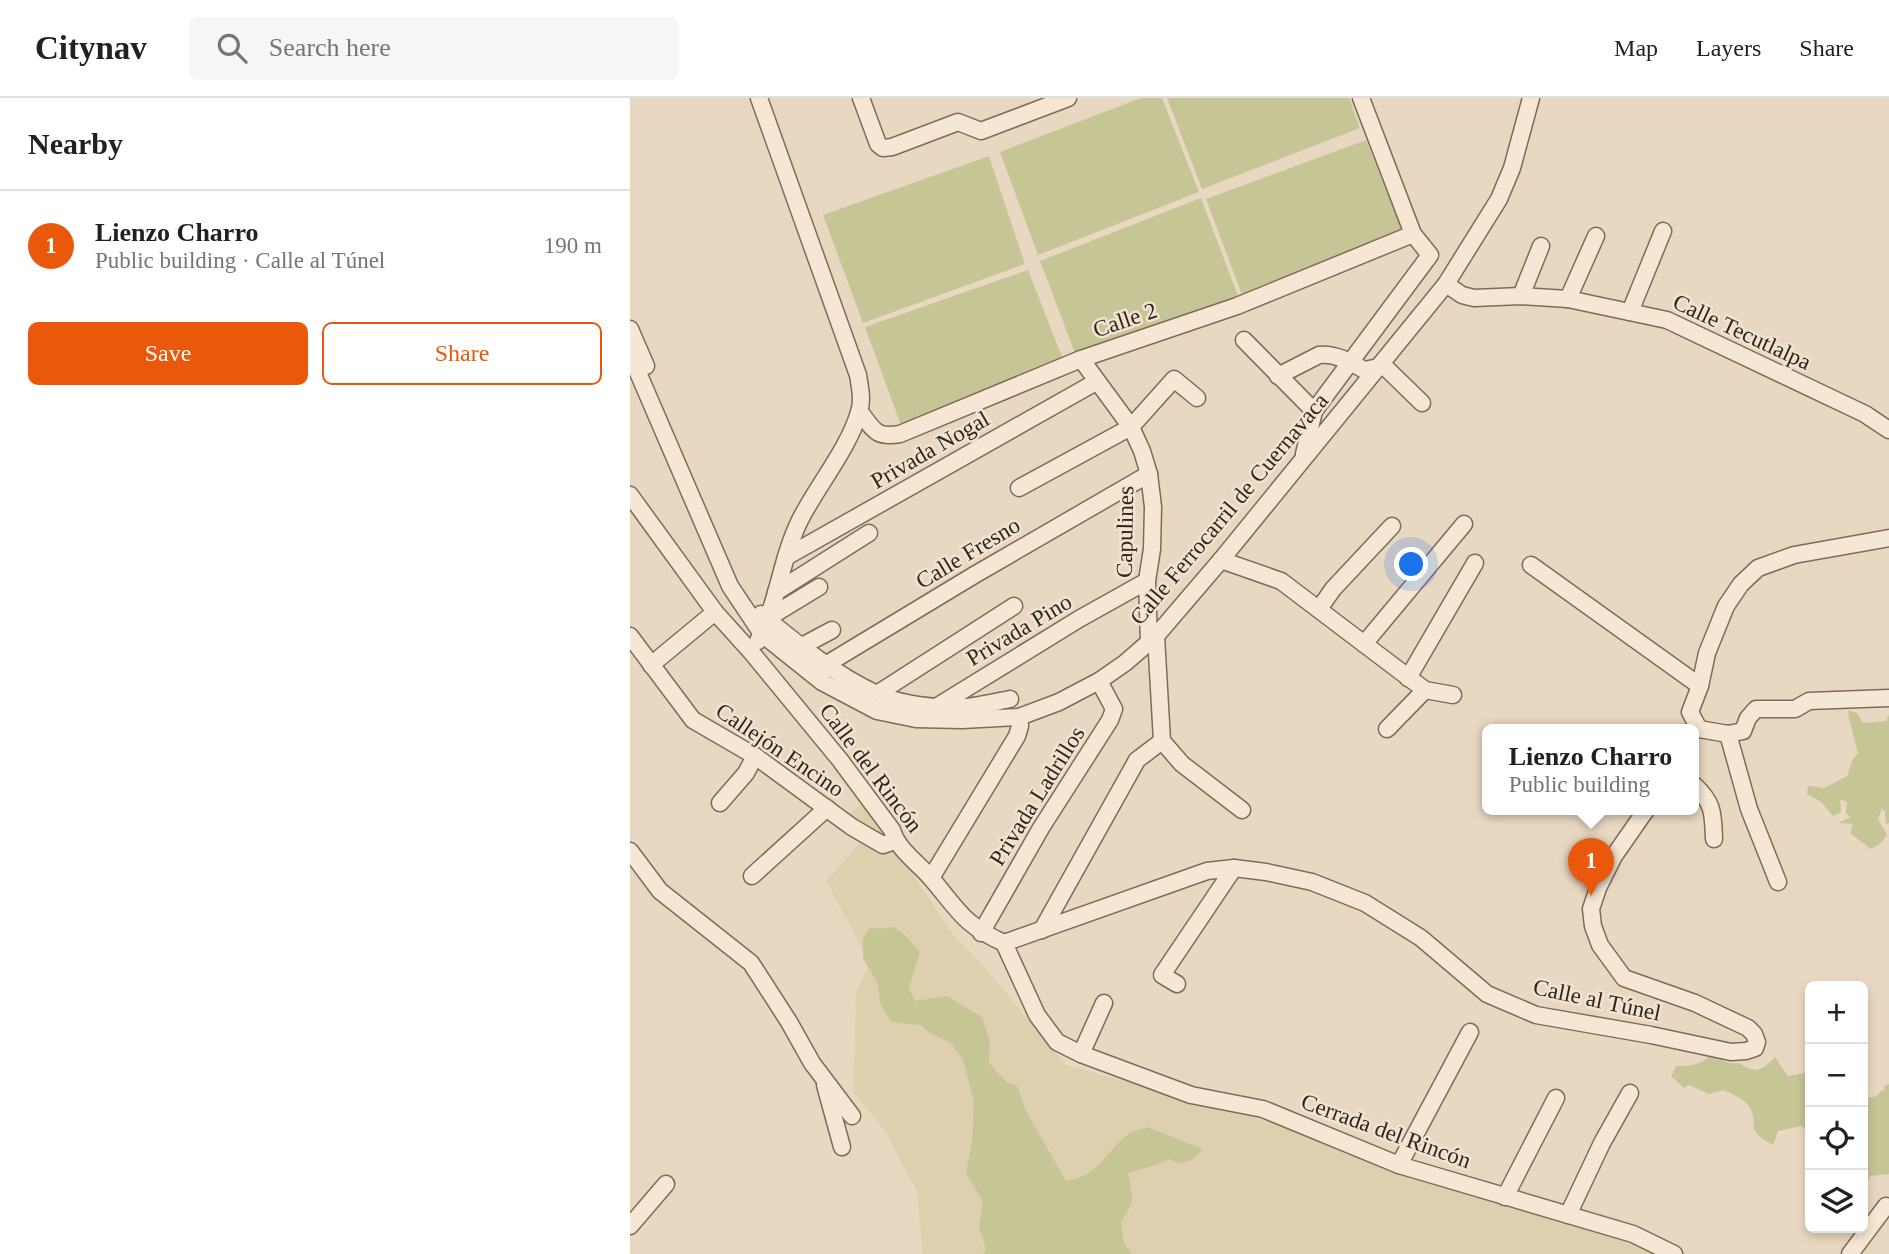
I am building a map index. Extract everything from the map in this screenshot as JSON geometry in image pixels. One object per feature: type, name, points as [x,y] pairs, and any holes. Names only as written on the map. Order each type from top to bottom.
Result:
[{"type":"street","points":[[752,653],[766,624],[799,521],[851,432],[860,412],[862,396],[858,376],[758,98]]},
{"type":"street","points":[[861,98],[878,144],[883,148],[957,122],[981,131],[1068,98]]},
{"type":"street","points":[[1303,456],[1314,411],[1430,255],[1413,234],[1361,98]]},
{"type":"street","name":"Calle Ferrocarril de Cuernavaca","points":[[630,354],[730,586],[822,682],[877,711],[916,719],[1019,717],[1059,702],[1099,681],[1152,639],[1221,559],[1446,284],[1499,199],[1512,168],[1531,98]]},
{"type":"street","points":[[1630,312],[1662,230]]},
{"type":"street","name":"Calle 2","points":[[860,412],[876,433],[887,436],[900,434],[1081,359],[1237,306],[1413,234]]},
{"type":"street","points":[[1568,299],[1596,236]]},
{"type":"street","points":[[1521,296],[1541,246]]},
{"type":"street","name":"Calle Tecutlalpa","points":[[1446,284],[1462,295],[1474,298],[1521,296],[1568,299],[1667,320],[1865,414],[1889,430]]},
{"type":"street","name":"Calle Ferrocarril de Cuernavaca","points":[[630,330],[739,581],[766,624],[877,694],[937,707]]},
{"type":"street","points":[[1244,340],[1314,411]]},
{"type":"street","points":[[1278,376],[1325,354],[1350,361],[1364,370],[1384,366],[1422,403]]},
{"type":"street","name":"Capulines","points":[[1081,359],[1131,427],[1149,474],[1153,507],[1152,549],[1147,582],[1162,741]]},
{"type":"street","points":[[1019,488],[1131,427],[1174,379],[1197,398]]},
{"type":"street","name":"Privada Nogal","points":[[786,557],[1096,382]]},
{"type":"street","name":"Calle Fresno","points":[[827,664],[1149,474]]},
{"type":"street","name":"Calle del Rincón","points":[[630,495],[715,612],[840,760],[892,830],[895,841],[931,878],[958,914],[981,933],[1004,943]]},
{"type":"street","points":[[1364,645],[1464,524]]},
{"type":"street","points":[[1319,609],[1333,589],[1392,526]]},
{"type":"street","points":[[776,592],[869,533]]},
{"type":"street","points":[[1685,724],[1700,686],[1707,653],[1726,606],[1741,584],[1758,568],[1794,555],[1889,538]]},
{"type":"street","points":[[1221,559],[1281,581],[1424,690],[1453,695]]},
{"type":"street","points":[[1408,678],[1475,563]]},
{"type":"street","points":[[1531,565],[1700,686]]},
{"type":"street","name":"Privada Pino","points":[[916,719],[1079,619],[1147,582]]},
{"type":"street","points":[[766,624],[819,587]]},
{"type":"street","points":[[877,694],[1014,606]]},
{"type":"street","points":[[652,665],[715,612]]},
{"type":"street","points":[[802,646],[832,630]]},
{"type":"street","name":"Callejón Encino","points":[[630,636],[693,720],[755,756],[852,827],[883,845],[895,841]]},
{"type":"street","points":[[822,682],[827,664]]},
{"type":"street","name":"Privada Ladrillos","points":[[981,933],[1041,828],[1110,720],[1114,709],[1099,681]]},
{"type":"street","points":[[1387,729],[1424,690]]},
{"type":"street","points":[[1699,731],[1728,734],[1743,731],[1748,718],[1756,709],[1795,709],[1809,701],[1889,698]]},
{"type":"street","points":[[937,707],[976,706],[1010,699]]},
{"type":"street","points":[[1690,712],[1694,724]]},
{"type":"street","points":[[931,878],[1017,736],[1019,717]]},
{"type":"street","points":[[681,732],[693,720]]},
{"type":"street","points":[[1728,734],[1749,809],[1777,882]]},
{"type":"street","points":[[1042,930],[1137,760],[1162,741],[1182,764],[1242,810]]},
{"type":"street","points":[[720,803],[746,773],[755,756]]},
{"type":"street","points":[[1699,790],[1713,810],[1714,839]]},
{"type":"street","points":[[752,876],[827,808]]},
{"type":"street","name":"Calle al Túnel","points":[[1004,943],[1207,872],[1234,868],[1266,872],[1312,882],[1365,903],[1421,938],[1487,994],[1536,1015],[1731,1052],[1746,1052],[1755,1048],[1755,1034],[1748,1028],[1695,1003],[1624,978],[1600,945],[1593,926],[1591,909],[1614,856],[1643,815]]},
{"type":"street","points":[[630,851],[660,891],[751,963],[812,1063],[852,1116]]},
{"type":"street","points":[[1177,984],[1162,975],[1234,868]]},
{"type":"street","points":[[1004,943],[1037,1015],[1057,1042],[1081,1054],[1104,1003]]},
{"type":"street","points":[[1399,1165],[1470,1032]]},
{"type":"street","name":"Cerrada del Rincón","points":[[1081,1054],[1191,1095],[1263,1109],[1399,1165],[1633,1234],[1674,1254]]},
{"type":"street","points":[[824,1079],[826,1095],[842,1147]]},
{"type":"street","points":[[1568,1215],[1602,1143],[1630,1093]]},
{"type":"street","points":[[1505,1197],[1556,1098]]},
{"type":"street","points":[[630,1226],[666,1184]]},
{"type":"street","points":[[1850,1254],[1886,1206]]},
{"type":"shaded area","points":[[863,801],[953,934],[988,971],[1066,1065],[1618,1218],[1673,1254],[922,1254],[918,1194],[886,1132],[854,1093],[856,992],[870,963],[826,881],[859,844],[845,820]]},
{"type":"green space","points":[[1141,98],[1162,98],[1199,192],[1038,255],[1000,152]]},
{"type":"green space","points":[[1167,98],[1349,98],[1360,128],[1202,189]]},
{"type":"green space","points":[[1366,140],[1404,235],[1244,300],[1206,199]]},
{"type":"green space","points":[[989,156],[1025,264],[863,323],[823,215]]},
{"type":"green space","points":[[1201,198],[1238,296],[1076,356],[1040,261]]},
{"type":"green space","points":[[1028,270],[1064,362],[901,425],[865,327]]},
{"type":"green space","points":[[1849,710],[1857,713],[1863,723],[1886,721],[1889,715],[1889,823],[1886,824],[1882,808],[1878,819],[1887,835],[1880,844],[1871,849],[1850,833],[1853,824],[1838,823],[1851,817],[1846,813],[1847,802],[1840,799],[1841,812],[1833,816],[1821,802],[1807,794],[1808,786],[1824,788],[1847,776],[1858,753]]},
{"type":"green space","points":[[870,927],[893,927],[904,934],[920,952],[909,988],[915,1001],[947,996],[982,1017],[990,1041],[989,1063],[1007,1083],[1017,1086],[1025,1109],[1066,1181],[1086,1175],[1127,1135],[1147,1127],[1203,1149],[1192,1160],[1178,1164],[1169,1159],[1128,1173],[1132,1198],[1121,1222],[1124,1243],[1132,1254],[983,1254],[986,1249],[979,1227],[983,1202],[966,1173],[972,1142],[974,1102],[963,1060],[950,1042],[933,1035],[920,1025],[891,1022],[880,1003],[878,984],[863,958],[863,938]]},
{"type":"green space","points":[[1714,1052],[1725,1061],[1739,1063],[1754,1070],[1762,1068],[1775,1057],[1788,1076],[1805,1073],[1805,1129],[1801,1126],[1778,1131],[1773,1145],[1755,1130],[1752,1112],[1743,1100],[1724,1090],[1709,1094],[1689,1085],[1684,1088],[1671,1076],[1676,1066],[1706,1059]]},
{"type":"green space","points":[[1889,1084],[1889,1174],[1870,1176],[1868,1179],[1868,1098],[1877,1096],[1885,1090],[1884,1086]]},
{"type":"place","name":"Lienzo Charro","points":[[1591,896]]}]
